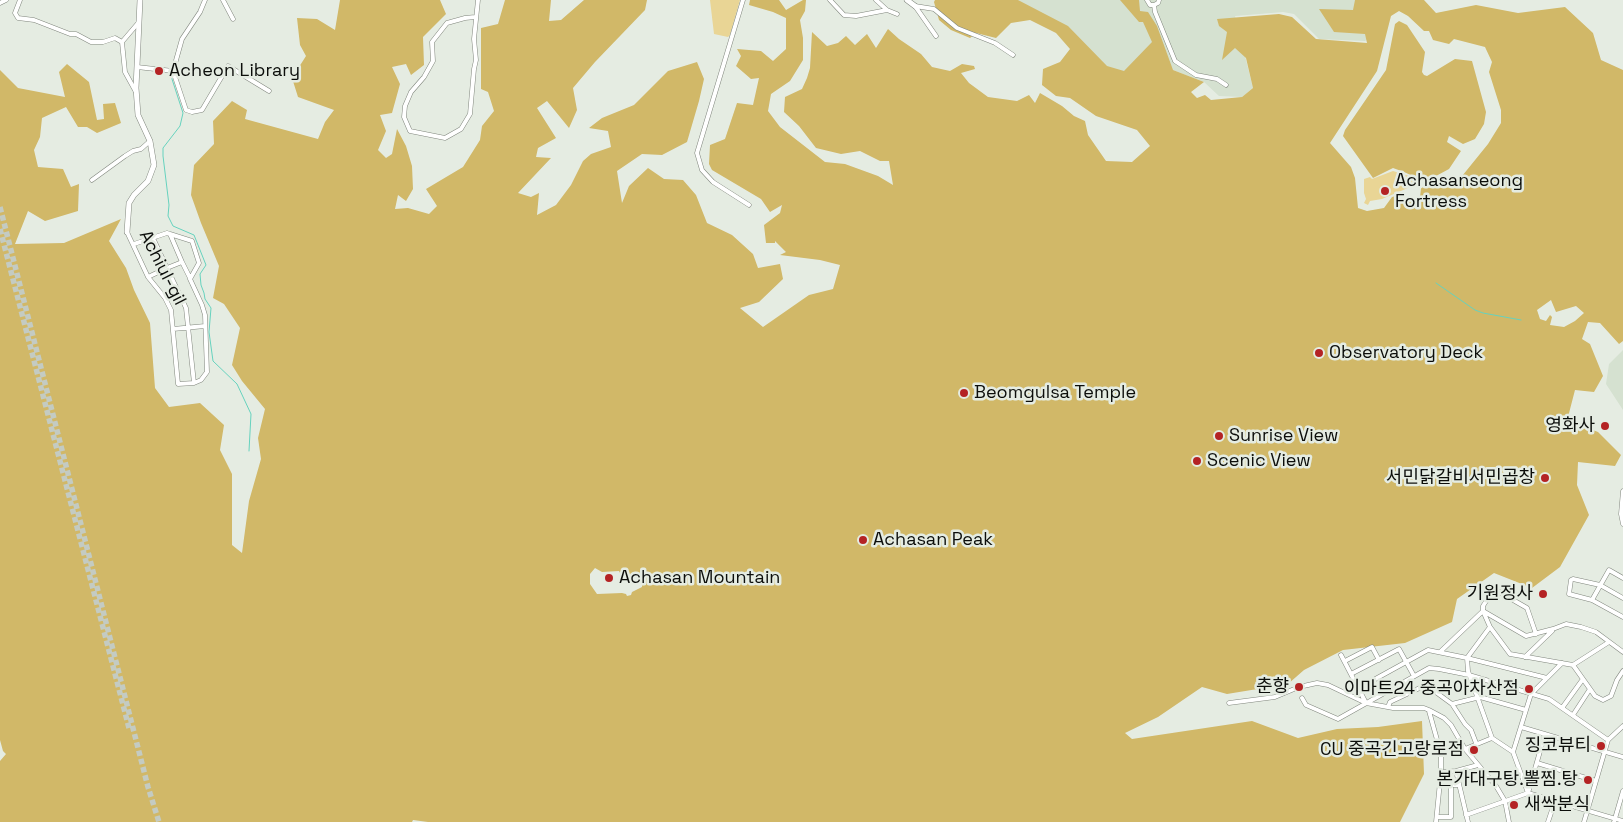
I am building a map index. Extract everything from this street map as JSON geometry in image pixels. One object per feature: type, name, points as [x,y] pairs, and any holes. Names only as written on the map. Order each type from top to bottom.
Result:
[{"type":"street","points":[[0,2],[6,0]]},
{"type":"street","points":[[20,0],[14,13],[18,18],[34,20],[70,34],[76,34],[91,42],[103,42],[115,38],[122,42]]},
{"type":"street","name":"Achiul-gil","points":[[140,0],[136,93],[138,115],[150,141],[154,165],[148,181],[134,194],[130,203],[127,232],[148,276],[165,298],[171,310],[178,384],[201,380],[207,372],[205,326],[202,305],[190,279],[200,263],[192,242],[170,234]]},
{"type":"street","points":[[205,0],[200,12],[182,39],[173,71],[186,110],[198,112],[204,107],[228,66],[269,91]]},
{"type":"street","points":[[223,0],[234,19]]},
{"type":"street","points":[[475,18],[465,18],[447,23],[432,42],[433,61],[424,77],[411,92],[406,106],[404,117],[410,131],[445,138],[461,129],[470,114],[476,60],[474,39],[478,0]]},
{"type":"street","points":[[743,0],[697,153],[702,170],[712,182],[749,205]]},
{"type":"street","points":[[830,0],[844,15],[856,16],[887,10]]},
{"type":"street","points":[[876,0],[887,10],[897,14]]},
{"type":"street","points":[[907,0],[915,6],[936,36]]},
{"type":"street","points":[[1147,0],[1150,5],[1154,6]]},
{"type":"street","points":[[1154,6],[1158,4],[1159,0]]},
{"type":"street","points":[[915,6],[934,9],[956,28],[995,43],[1014,55]]},
{"type":"street","points":[[1154,6],[1176,61],[1196,76],[1217,79],[1226,85]]},
{"type":"street","points":[[136,93],[125,72],[122,42],[138,22]]},
{"type":"street","points":[[137,67],[173,71]]},
{"type":"street","points":[[92,180],[132,151],[141,149],[150,141]]},
{"type":"street","points":[[134,244],[167,233],[170,234],[190,279]]},
{"type":"street","points":[[153,238],[186,308],[194,382]]},
{"type":"street","points":[[148,276],[182,262]]},
{"type":"street","points":[[173,329],[205,326]]},
{"type":"street","points":[[1623,491],[1621,514],[1623,524]]},
{"type":"street","points":[[1592,600],[1608,570],[1623,578]]},
{"type":"street","points":[[1622,615],[1592,600],[1569,594],[1571,580],[1600,585],[1623,598]]},
{"type":"street","points":[[1536,634],[1527,608],[1494,589],[1482,606],[1483,611],[1490,627],[1510,654],[1573,665],[1595,696],[1603,700],[1612,696],[1617,680],[1623,671]]},
{"type":"street","points":[[1483,611],[1526,636],[1566,624],[1581,627],[1596,632],[1623,652]]},
{"type":"street","points":[[1440,652],[1483,611]]},
{"type":"street","points":[[1490,627],[1467,658],[1469,675],[1492,738],[1513,752]]},
{"type":"street","points":[[1525,657],[1553,629]]},
{"type":"street","points":[[1573,665],[1609,642]]},
{"type":"street","points":[[1345,661],[1372,647],[1379,660]]},
{"type":"street","points":[[1351,674],[1399,649],[1414,676]]},
{"type":"street","points":[[1359,688],[1428,650],[1547,678]]},
{"type":"street","points":[[1341,655],[1366,704]]},
{"type":"street","points":[[1528,793],[1513,752],[1531,694],[1562,663]]},
{"type":"street","points":[[1302,698],[1306,704],[1338,719],[1428,668],[1440,668],[1549,698],[1608,740]]},
{"type":"street","points":[[1562,708],[1583,678]]},
{"type":"street","points":[[1229,703],[1275,697],[1299,687],[1317,684],[1328,685],[1366,704],[1424,708],[1429,710],[1444,718],[1451,725],[1465,748],[1496,786],[1506,801],[1509,822]]},
{"type":"street","points":[[1388,707],[1390,702],[1426,685],[1452,704],[1464,724],[1471,730],[1476,743]]},
{"type":"street","points":[[1573,715],[1590,690]]},
{"type":"street","points":[[1452,704],[1480,697],[1526,710]]},
{"type":"street","points":[[1429,710],[1441,754],[1436,822]]},
{"type":"street","points":[[1584,822],[1608,740],[1623,726]]},
{"type":"street","points":[[1520,727],[1623,757]]},
{"type":"street","points":[[1528,793],[1545,734]]},
{"type":"street","points":[[1465,748],[1492,738]]},
{"type":"street","points":[[1537,763],[1596,781]]},
{"type":"street","points":[[1441,772],[1456,771],[1478,764]]},
{"type":"street","points":[[1456,771],[1468,822]]},
{"type":"street","points":[[1437,817],[1450,817],[1451,785],[1458,785]]},
{"type":"street","points":[[1614,820],[1623,791]]},
{"type":"street","points":[[1466,814],[1528,793],[1614,820],[1623,821]]},
{"type":"street","points":[[1548,822],[1554,801]]},
{"type":"shaded area","points":[[340,0],[440,0],[446,14],[423,37],[424,65],[411,75],[406,64],[392,67],[400,84],[392,113],[380,115],[386,131],[378,150],[386,158],[392,154],[397,129],[406,146],[412,166],[413,189],[406,201],[398,195],[395,209],[408,208],[429,214],[437,206],[426,189],[463,167],[480,140],[482,126],[494,111],[488,92],[481,89],[481,28],[498,24],[505,0],[551,0],[549,21],[561,20],[584,0],[647,0],[645,10],[573,88],[577,110],[569,128],[547,101],[537,108],[556,138],[538,148],[536,157],[551,158],[518,193],[531,197],[539,193],[537,215],[556,205],[571,185],[583,161],[591,154],[611,147],[608,131],[589,128],[602,118],[634,105],[668,71],[697,62],[704,79],[687,142],[662,155],[642,154],[617,171],[622,203],[629,186],[648,168],[664,179],[683,180],[696,195],[707,223],[732,235],[753,254],[758,268],[780,264],[783,279],[759,302],[740,308],[763,327],[809,295],[833,289],[840,265],[820,260],[780,255],[786,252],[775,241],[775,243],[766,243],[764,225],[780,213],[782,205],[770,212],[761,199],[712,170],[709,164],[710,145],[725,139],[737,103],[753,105],[759,78],[751,79],[736,66],[741,56],[737,49],[761,51],[773,61],[786,49],[786,18],[749,5],[750,0],[779,0],[786,10],[806,0],[805,11],[800,20],[803,38],[803,60],[790,81],[771,94],[768,111],[780,127],[825,162],[845,164],[878,176],[893,185],[889,161],[880,161],[860,151],[841,154],[816,148],[799,126],[784,112],[785,97],[802,89],[807,78],[810,68],[812,32],[827,46],[838,43],[846,36],[855,45],[867,34],[876,48],[888,29],[921,54],[932,67],[950,71],[962,64],[974,66],[975,69],[961,73],[969,83],[988,97],[1017,101],[1029,95],[1035,103],[1040,93],[1062,106],[1074,116],[1085,121],[1088,135],[1106,161],[1132,162],[1150,146],[1137,130],[1096,116],[1070,98],[1056,96],[1042,85],[1043,69],[1060,62],[1070,49],[1056,33],[1030,20],[1011,23],[996,38],[976,33],[970,38],[951,30],[939,20],[935,0],[1018,0],[1068,26],[1107,66],[1124,71],[1152,42],[1143,22],[1139,22],[1120,0],[1139,0],[1140,11],[1148,12],[1157,26],[1173,70],[1204,82],[1191,92],[1197,98],[1205,95],[1211,100],[1242,97],[1253,88],[1246,58],[1235,48],[1222,60],[1227,32],[1219,26],[1217,19],[1279,14],[1292,17],[1316,39],[1367,43],[1365,34],[1334,32],[1319,9],[1353,10],[1355,0],[1424,0],[1436,13],[1476,5],[1518,13],[1565,7],[1593,33],[1601,60],[1623,70],[1623,341],[1619,344],[1600,323],[1588,322],[1582,339],[1590,344],[1603,376],[1594,392],[1575,390],[1568,417],[1575,423],[1598,432],[1621,455],[1615,466],[1578,462],[1577,485],[1589,515],[1560,567],[1532,588],[1494,573],[1457,599],[1452,622],[1405,643],[1343,650],[1304,670],[1288,684],[1227,694],[1202,687],[1158,717],[1125,733],[1132,739],[1252,721],[1298,738],[1337,729],[1378,727],[1422,721],[1424,774],[1400,822],[428,822],[413,820],[412,822],[0,822],[0,761],[6,754],[3,751],[0,740],[0,70],[18,88],[65,97],[59,72],[67,64],[89,82],[97,120],[104,119],[103,104],[115,103],[121,123],[97,133],[87,127],[78,127],[66,107],[42,118],[40,137],[34,150],[38,167],[63,169],[71,187],[79,184],[78,211],[45,221],[28,211],[15,244],[64,243],[121,219],[109,241],[126,268],[150,323],[155,388],[169,407],[200,403],[224,425],[220,450],[232,474],[232,545],[242,553],[249,501],[261,459],[258,438],[265,409],[242,381],[232,365],[240,328],[224,304],[213,298],[219,266],[191,195],[194,165],[214,144],[213,121],[232,101],[247,110],[245,119],[318,139],[325,122],[334,110],[298,97],[292,78],[306,56],[300,45],[297,18],[317,19],[335,30]],"holes":[[[1399,11],[1408,16],[1424,31],[1429,31],[1433,40],[1449,44],[1454,39],[1485,47],[1492,62],[1489,72],[1501,110],[1501,123],[1488,144],[1454,186],[1439,182],[1421,188],[1420,198],[1406,201],[1403,194],[1392,197],[1384,208],[1367,211],[1358,208],[1355,178],[1351,167],[1330,143],[1377,71],[1391,16]],[[1551,300],[1556,312],[1576,306],[1584,313],[1564,327],[1550,325],[1552,317],[1550,315],[1546,321],[1540,319],[1537,310]],[[595,568],[602,572],[619,571],[629,577],[639,577],[642,587],[627,596],[622,593],[597,594],[590,584],[590,574]]]},
{"type":"shaded area","points":[[710,0],[740,0],[728,37],[714,34]]},
{"type":"shaded area","points":[[1018,0],[1372,0],[1375,34],[1365,41],[1319,39],[1294,14],[1283,12],[1235,16],[1253,88],[1242,97],[1219,96],[1204,82],[1173,70],[1117,77]]},
{"type":"shaded area","points":[[1399,21],[1407,25],[1425,52],[1422,72],[1424,75],[1427,76],[1455,59],[1472,61],[1486,112],[1484,124],[1475,139],[1463,144],[1449,136],[1447,142],[1461,151],[1449,169],[1436,176],[1422,180],[1393,168],[1373,178],[1343,136],[1345,130],[1386,70],[1395,24]]},
{"type":"shaded area","points":[[1393,171],[1409,176],[1415,185],[1382,199],[1370,201],[1368,205],[1364,203],[1366,199],[1364,179],[1370,177],[1372,179]]},
{"type":"shaded area","points":[[1623,350],[1623,410],[1606,384],[1609,364]]},
{"type":"waterway","points":[[171,76],[183,113],[180,126],[163,148],[169,205],[168,216],[173,226],[194,235],[206,265],[200,274],[205,299],[211,308],[209,332],[213,361],[237,384],[251,414],[249,451]]},
{"type":"waterway","points":[[1436,283],[1475,310],[1521,320]]},
{"type":"tunnel","points":[[0,207],[148,787],[159,822]]},
{"type":"tunnel","points":[[0,229],[129,728]]},
{"type":"place","name":"Acheon Library","points":[[159,71]]},
{"type":"place","name":"Achasanseong Fortress","points":[[1385,191]]},
{"type":"place","name":"Observatory Deck","points":[[1319,353]]},
{"type":"place","name":"Beomgulsa Temple","points":[[964,393]]},
{"type":"place","name":"영화사","points":[[1605,426]]},
{"type":"place","name":"Sunrise View","points":[[1219,436]]},
{"type":"place","name":"Scenic View","points":[[1197,461]]},
{"type":"place","name":"서민닭갈비서민곱창","points":[[1545,478]]},
{"type":"place","name":"Achasan Peak","points":[[863,540]]},
{"type":"place","name":"Achasan Mountain","points":[[609,578]]},
{"type":"place","name":"기원정사","points":[[1543,594]]},
{"type":"place","name":"춘향","points":[[1299,687]]},
{"type":"place","name":"이마트24 중곡아차산점","points":[[1529,689]]},
{"type":"place","name":"징코뷰티","points":[[1601,746]]},
{"type":"place","name":"CU 중곡긴고랑로점","points":[[1474,750]]},
{"type":"place","name":"본가대구탕.뽈찜.탕","points":[[1588,780]]},
{"type":"place","name":"새싹분식","points":[[1514,805]]}]
